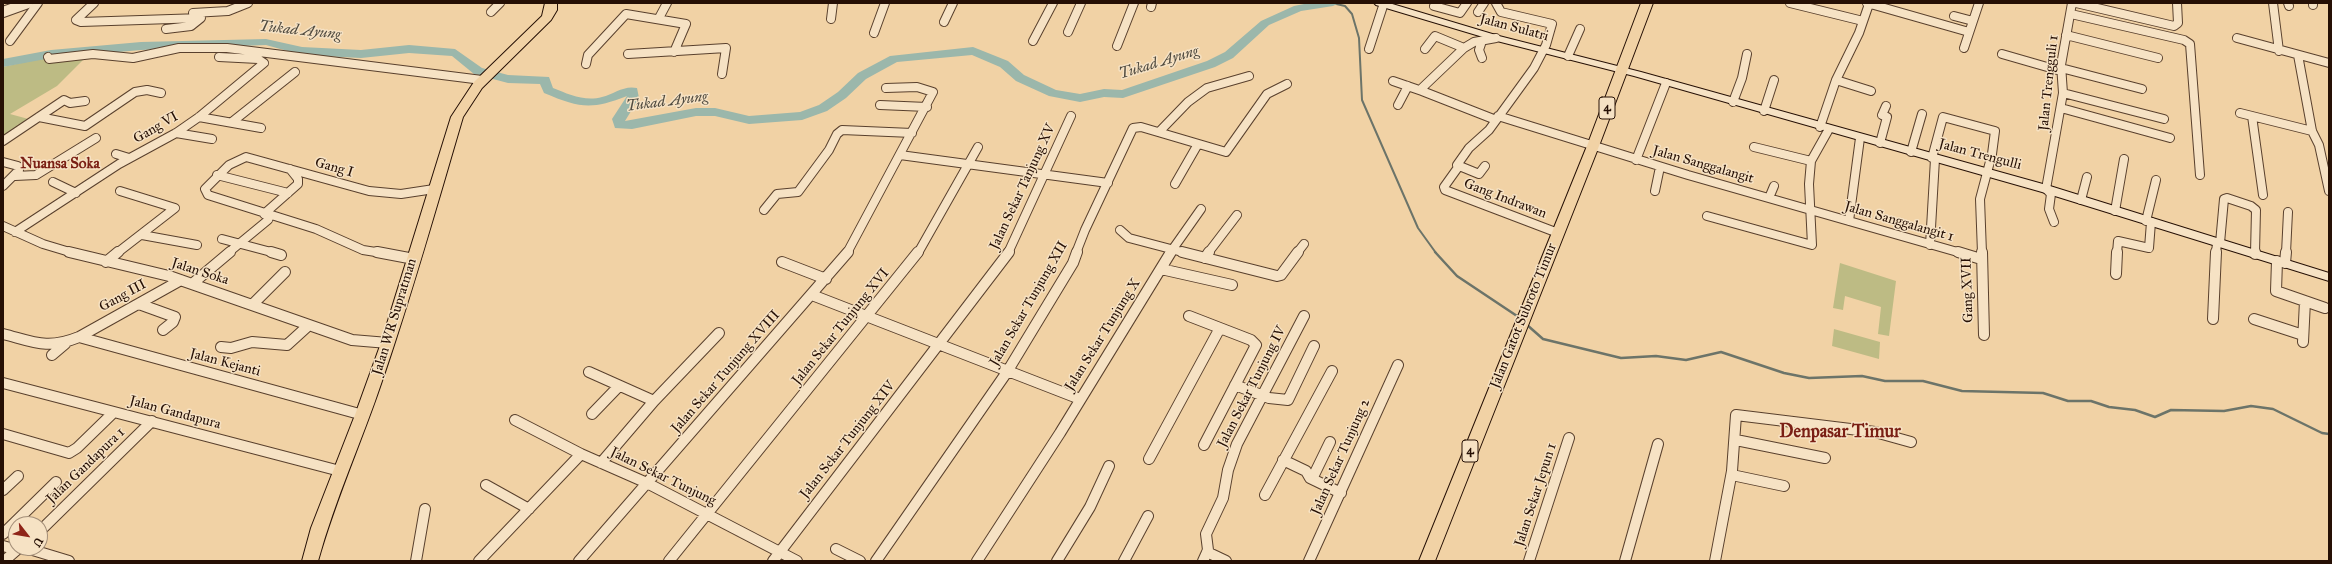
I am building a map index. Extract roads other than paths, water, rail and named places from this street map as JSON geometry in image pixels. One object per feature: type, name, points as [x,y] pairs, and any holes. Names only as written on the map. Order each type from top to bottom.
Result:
[{"type":"main road","name":"Jalan WR Supratman","points":[[310,561],[318,528],[364,415],[388,344],[457,117],[469,96],[484,79],[547,18],[551,10],[551,3]]},
{"type":"main road","name":"4","points":[[1621,70],[1647,3]]},
{"type":"main road","name":"Jalan Sulatri","points":[[1382,4],[1496,38],[1621,70]]},
{"type":"main road","name":"Jalan Trengulli","points":[[1621,70],[2046,189],[2329,277]]},
{"type":"main road","name":"Jalan Gatot Subroto Timur","points":[[1427,561],[1621,70]]},
{"type":"street","points":[[3,12],[28,3]]},
{"type":"street","points":[[10,41],[38,3]]},
{"type":"street","points":[[94,3],[77,17],[76,20],[101,21],[149,18],[201,18],[200,21],[191,27],[166,29]]},
{"type":"street","points":[[149,18],[159,13],[226,12],[237,9],[248,3]]},
{"type":"street","points":[[491,12],[500,3]]},
{"type":"street","points":[[659,18],[667,3]]},
{"type":"street","points":[[832,19],[833,3]]},
{"type":"street","points":[[874,33],[885,3]]},
{"type":"street","points":[[944,22],[954,3]]},
{"type":"street","points":[[1033,41],[1053,3]]},
{"type":"street","points":[[1068,32],[1081,3]]},
{"type":"street","points":[[1117,46],[1134,3]]},
{"type":"street","points":[[1434,6],[1460,13],[1467,3]]},
{"type":"street","points":[[1478,12],[1484,3]]},
{"type":"street","points":[[1485,166],[1479,174],[1459,166],[1458,163],[1469,148],[1489,130],[1534,68],[1544,50],[1552,24],[1502,12],[1498,9],[1496,3]]},
{"type":"street","points":[[1790,3],[1863,21]]},
{"type":"street","points":[[1707,216],[1812,245],[1810,209],[1811,161],[1824,128],[1836,80],[1863,21],[1868,3],[1969,32]]},
{"type":"street","points":[[1964,48],[1979,3]]},
{"type":"street","name":"Jalan Trengguli 1","points":[[2046,189],[2063,93],[2061,69],[2072,3]]},
{"type":"street","points":[[2076,3],[2174,26],[2178,23],[2177,3]]},
{"type":"street","points":[[2273,3],[2279,51]]},
{"type":"street","points":[[1369,48],[1382,4]]},
{"type":"street","points":[[586,64],[588,55],[624,15],[630,13],[686,24],[679,36],[674,52]]},
{"type":"street","points":[[2071,14],[2184,40],[2190,44],[2200,175]]},
{"type":"street","points":[[1954,16],[1973,21]]},
{"type":"street","points":[[1568,56],[1580,29]]},
{"type":"street","points":[[2066,35],[2158,58]]},
{"type":"street","points":[[1425,49],[1435,36],[1464,48]]},
{"type":"street","points":[[1422,91],[1422,88],[1430,80],[1473,41],[1492,41],[1496,38]]},
{"type":"street","points":[[2237,38],[2279,51],[2329,63]]},
{"type":"street","points":[[1482,40],[1479,50],[1482,58]]},
{"type":"street","points":[[48,58],[68,55],[93,54],[133,58],[179,48],[227,48],[484,79]]},
{"type":"street","points":[[628,54],[726,48],[727,50],[722,74]]},
{"type":"street","points":[[1733,102],[1742,78],[1747,54]]},
{"type":"street","points":[[2002,54],[2142,89]]},
{"type":"street","points":[[2298,55],[2312,131],[2320,145],[2329,191]]},
{"type":"street","name":"Gang VI","points":[[15,232],[129,158],[176,133],[199,117],[264,63],[262,60],[258,59],[219,57]]},
{"type":"street","points":[[232,122],[296,72]]},
{"type":"street","points":[[1159,132],[1200,93],[1209,88],[1238,81],[1249,76]]},
{"type":"street","points":[[1764,111],[1774,80]]},
{"type":"street","points":[[1836,80],[1870,91]]},
{"type":"street","name":"Jalan Sanggalangit","points":[[1393,81],[1497,118],[1660,167],[1810,209]]},
{"type":"street","points":[[1636,160],[1666,83]]},
{"type":"street","name":"Jalan Sekar Tunjung XII","points":[[876,561],[1007,372],[1073,263],[1085,230],[1133,128],[1141,127],[1226,152],[1267,94],[1287,84]]},
{"type":"street","points":[[1398,105],[1408,86]]},
{"type":"street","name":"Jalan Sekar Tunjung XVIII","points":[[579,561],[812,295],[856,239],[927,107],[932,90],[917,87],[886,88]]},
{"type":"street","points":[[39,117],[85,126],[135,92],[143,90],[160,93]]},
{"type":"street","points":[[2063,93],[2164,119]]},
{"type":"street","points":[[3,141],[64,100],[70,102],[85,101]]},
{"type":"street","points":[[880,105],[927,107]]},
{"type":"street","points":[[1880,143],[1887,117],[1882,116],[1886,106]]},
{"type":"street","points":[[2060,108],[2170,138]]},
{"type":"street","points":[[2240,113],[2312,131]]},
{"type":"street","points":[[1912,152],[1922,114]]},
{"type":"street","name":"Jalan Sekar Tanjung XV","points":[[939,345],[1010,251],[1071,116]]},
{"type":"street","points":[[2252,116],[2263,195]]},
{"type":"street","points":[[199,117],[261,128]]},
{"type":"street","name":"Gang XVII","points":[[1933,158],[1943,117],[1991,129],[1996,135],[1980,199],[1984,335]]},
{"type":"street","points":[[764,210],[777,194],[798,192],[829,150],[837,134],[842,130],[912,133]]},
{"type":"street","points":[[176,133],[212,139]]},
{"type":"street","points":[[15,176],[36,175],[96,138]]},
{"type":"street","points":[[1849,221],[1860,138]]},
{"type":"street","points":[[1175,184],[1198,144]]},
{"type":"street","name":"Jalan Sekar Tunjung XVI","points":[[669,561],[917,255],[978,147]]},
{"type":"street","points":[[1754,147],[1811,161]]},
{"type":"street","points":[[116,154],[129,158]]},
{"type":"street","points":[[900,155],[1108,183]]},
{"type":"street","name":"Gang I","points":[[266,217],[206,193],[205,189],[217,175],[231,164],[246,157],[376,192],[401,194],[434,189]]},
{"type":"street","points":[[1930,244],[1933,158]]},
{"type":"street","points":[[2115,211],[2124,159]]},
{"type":"street","points":[[3,162],[19,167],[20,170],[3,186]]},
{"type":"street","name":"Gang Indrawan","points":[[1459,166],[1444,188],[1501,213],[1558,232]]},
{"type":"street","points":[[1655,191],[1660,167]]},
{"type":"street","points":[[192,284],[239,244],[288,193],[298,181],[297,176],[290,169]]},
{"type":"street","points":[[217,175],[288,193]]},
{"type":"street","points":[[2081,200],[2087,177]]},
{"type":"street","points":[[2116,274],[2118,241],[2149,248],[2148,221],[2156,180]]},
{"type":"street","points":[[53,182],[76,193]]},
{"type":"street","points":[[1769,198],[1774,186]]},
{"type":"street","points":[[2046,189],[2051,194],[2049,210],[2054,222]]},
{"type":"street","points":[[106,262],[175,208],[120,191]]},
{"type":"street","points":[[2213,319],[2214,268],[2219,243],[2224,199],[2227,198],[2251,206],[2256,210],[2255,254]]},
{"type":"street","name":"Jalan Sekar Tunjung X","points":[[977,561],[1080,399],[1172,250],[1201,209]]},
{"type":"street","name":"Jalan Sanggalangit 1","points":[[1810,209],[1981,259]]},
{"type":"street","points":[[2288,212],[2276,291],[2325,308]]},
{"type":"street","points":[[1205,258],[1237,215]]},
{"type":"street","points":[[266,217],[316,229],[363,250],[414,259]]},
{"type":"street","name":"Jalan Soka","points":[[3,226],[43,244],[106,262],[181,280],[359,341],[388,344]]},
{"type":"street","points":[[1120,230],[1129,238],[1277,276],[1281,275],[1304,244]]},
{"type":"street","points":[[142,235],[197,245]]},
{"type":"street","points":[[222,239],[281,255]]},
{"type":"street","points":[[782,262],[826,278]]},
{"type":"street","points":[[1161,269],[1232,285]]},
{"type":"street","points":[[253,304],[285,272]]},
{"type":"street","name":"Gang III","points":[[67,342],[79,337],[181,280]]},
{"type":"street","points":[[812,295],[1007,372],[1080,399]]},
{"type":"street","points":[[2254,319],[2303,338],[2305,301]]},
{"type":"street","points":[[139,304],[175,317],[173,322],[163,330]]},
{"type":"street","points":[[1189,316],[1255,342],[1256,345],[1204,445]]},
{"type":"street","name":"Jalan Sekar Tunjung IV","points":[[1205,557],[1206,534],[1223,498],[1231,460],[1246,423],[1304,316]]},
{"type":"street","points":[[221,347],[231,348],[252,342],[287,345],[309,325]]},
{"type":"street","points":[[1149,459],[1220,328]]},
{"type":"street","points":[[601,463],[654,402],[719,333]]},
{"type":"street","points":[[3,334],[49,345],[67,342]]},
{"type":"street","name":"Jalan Kejanti","points":[[79,337],[364,415]]},
{"type":"street","points":[[52,355],[67,342]]},
{"type":"street","name":"Jalan Sekar Tunjung XIV","points":[[776,557],[939,345]]},
{"type":"street","points":[[1235,385],[1283,401],[1288,400],[1314,346]]},
{"type":"street","name":"Jalan Sekar Tunjung 2","points":[[1310,561],[1398,365]]},
{"type":"street","points":[[1265,495],[1332,371]]},
{"type":"street","points":[[589,372],[654,402]]},
{"type":"street","name":"Jalan Gandapura","points":[[3,383],[340,471]]},
{"type":"street","points":[[592,414],[619,386]]},
{"type":"street","points":[[3,434],[69,453],[77,448],[114,412]]},
{"type":"street","points":[[1715,561],[1732,475],[1736,440],[1736,415],[1813,426],[1876,432],[1911,442]]},
{"type":"street","name":"Jalan Sekar Tunjung","points":[[515,420],[581,454],[647,483],[708,513],[776,557],[797,561]]},
{"type":"street","name":"Jalan Gandapura 1","points":[[48,523],[152,421]]},
{"type":"street","name":"Jalan Sekar Jepun 1","points":[[1529,561],[1569,438]]},
{"type":"street","points":[[1736,440],[1825,458]]},
{"type":"street","points":[[1312,479],[1330,442]]},
{"type":"street","points":[[1625,561],[1658,444]]},
{"type":"street","points":[[479,561],[581,454]]},
{"type":"street","points":[[1283,460],[1306,471],[1312,479],[1341,493]]},
{"type":"street","points":[[1057,561],[1087,512],[1108,466]]},
{"type":"street","points":[[1732,475],[1784,486]]},
{"type":"street","points":[[3,490],[18,476]]},
{"type":"street","points":[[3,534],[56,482]]},
{"type":"street","points":[[486,485],[529,509]]},
{"type":"street","points":[[416,561],[425,509]]},
{"type":"street","points":[[1124,561],[1148,516]]},
{"type":"street","points":[[836,549],[860,561]]},
{"type":"street","points":[[48,556],[69,561]]},
{"type":"street","points":[[1205,557],[1226,561]]},
{"type":"waterway","points":[[1332,3],[1345,6],[1352,14],[1359,38],[1362,100],[1418,228],[1436,253]]},
{"type":"waterway","name":"Tukad Ayung","points":[[3,63],[51,54],[141,46],[266,42],[302,51],[361,54],[409,49],[455,53],[478,71],[508,79],[545,80],[548,90],[582,102],[603,101],[625,92],[633,91],[633,98],[618,119],[619,125],[632,125],[696,112],[715,112],[749,120],[802,116],[823,108],[842,95],[862,76],[894,59],[973,51],[1004,64],[1020,78],[1053,93],[1080,98],[1104,93],[1123,94],[1211,64],[1229,55],[1265,23],[1298,8],[1333,3]]},
{"type":"waterway","points":[[1435,252],[1457,276],[1520,318]]},
{"type":"waterway","points":[[1526,324],[1543,339],[1621,358],[1656,356],[1686,360],[1721,352],[1784,373],[1809,378],[1862,376],[1885,381],[1923,381],[1962,391],[2043,393],[2068,401],[2091,401],[2109,407],[2135,410],[2155,417],[2171,410],[2224,411],[2251,406],[2273,409],[2322,433],[2329,434]]},
{"type":"district","name":"Nuansa Soka","points":[[60,164]]},
{"type":"district","name":"Denpasar Timur","points":[[1840,433]]}]
